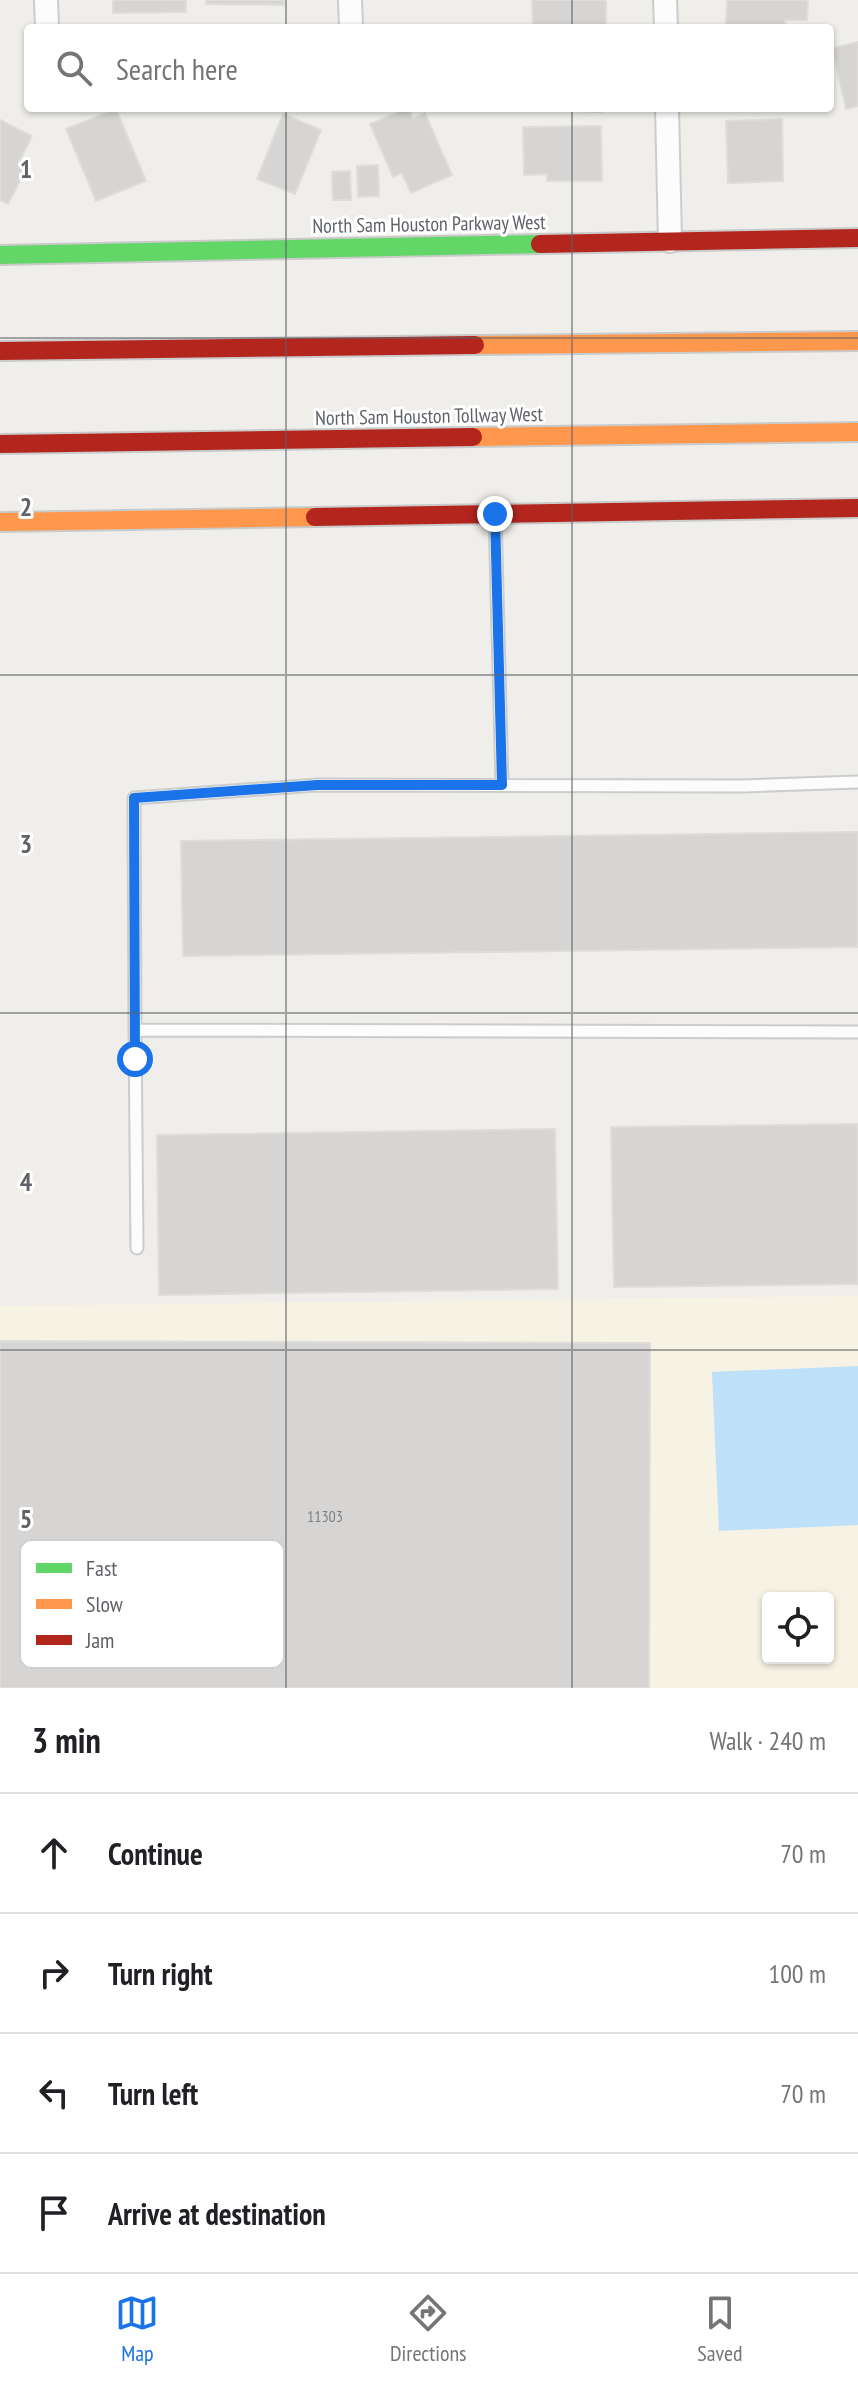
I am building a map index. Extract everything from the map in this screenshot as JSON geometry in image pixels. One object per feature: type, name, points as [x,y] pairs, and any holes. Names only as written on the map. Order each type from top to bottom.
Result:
[{"type":"main road","name":"North Sam Houston Parkway West","points":[[0,255],[858,238]]},
{"type":"main road","points":[[0,351],[858,341]]},
{"type":"main road","name":"North Sam Houston Tollway West","points":[[0,444],[858,432]]},
{"type":"main road","points":[[0,522],[858,508]]},
{"type":"street","points":[[46,0],[47,24]]},
{"type":"street","points":[[350,0],[351,24]]},
{"type":"street","points":[[665,0],[666,24]]},
{"type":"street","points":[[667,112],[670,241]]},
{"type":"lane","points":[[495,514],[502,785]]},
{"type":"lane","points":[[137,1248],[134,798],[317,785],[743,786],[858,782]]},
{"type":"lane","points":[[135,1030],[858,1032]]},
{"type":"shaded area","points":[[858,1296],[858,1688],[0,1688],[0,1306]]},
{"type":"water","points":[[858,1366],[858,1525],[719,1531],[712,1372]]},
{"type":"building","points":[[113,0],[186,0],[186,12],[113,13]]},
{"type":"building","points":[[206,0],[284,0],[284,5],[206,4]]},
{"type":"building","points":[[532,0],[606,0],[606,24],[533,24]]},
{"type":"building","points":[[727,0],[808,0],[807,20],[785,20],[785,24],[726,24]]},
{"type":"building","points":[[858,42],[858,106],[846,109],[834,48]]},
{"type":"building","points":[[108,112],[117,112],[146,181],[96,201],[66,129]]},
{"type":"building","points":[[398,112],[410,112],[413,119],[425,113],[452,175],[411,193],[402,173],[393,177],[370,124]]},
{"type":"building","points":[[283,114],[321,130],[295,194],[257,179]]},
{"type":"building","points":[[782,119],[783,181],[728,183],[726,121]]},
{"type":"building","points":[[0,120],[32,136],[19,162],[28,166],[8,204],[0,200]]},
{"type":"building","points":[[601,126],[602,181],[547,181],[547,174],[524,175],[523,127]]},
{"type":"building","points":[[378,165],[379,196],[358,197],[357,166]]},
{"type":"building","points":[[350,171],[351,200],[333,200],[332,172]]},
{"type":"building","points":[[858,832],[858,947],[183,956],[181,841]]},
{"type":"building","points":[[858,1124],[858,1284],[614,1287],[611,1127]]},
{"type":"building","points":[[555,1129],[558,1289],[159,1295],[157,1135]]},
{"type":"building","points":[[0,1341],[650,1343],[649,1688],[0,1688]]},
{"type":"traffic: fast","points":[[0,255],[540,244]]},
{"type":"traffic: slow","points":[[475,345],[858,341]]},
{"type":"traffic: slow","points":[[473,437],[858,432]]},
{"type":"traffic: slow","points":[[0,522],[315,517]]},
{"type":"traffic: jam","points":[[540,244],[858,238]]},
{"type":"traffic: jam","points":[[0,351],[475,345]]},
{"type":"traffic: jam","points":[[0,444],[473,437]]},
{"type":"traffic: jam","points":[[315,517],[858,508]]},
{"type":"route","points":[[135,1059],[134,798],[317,785],[502,785],[495,514]]}]
